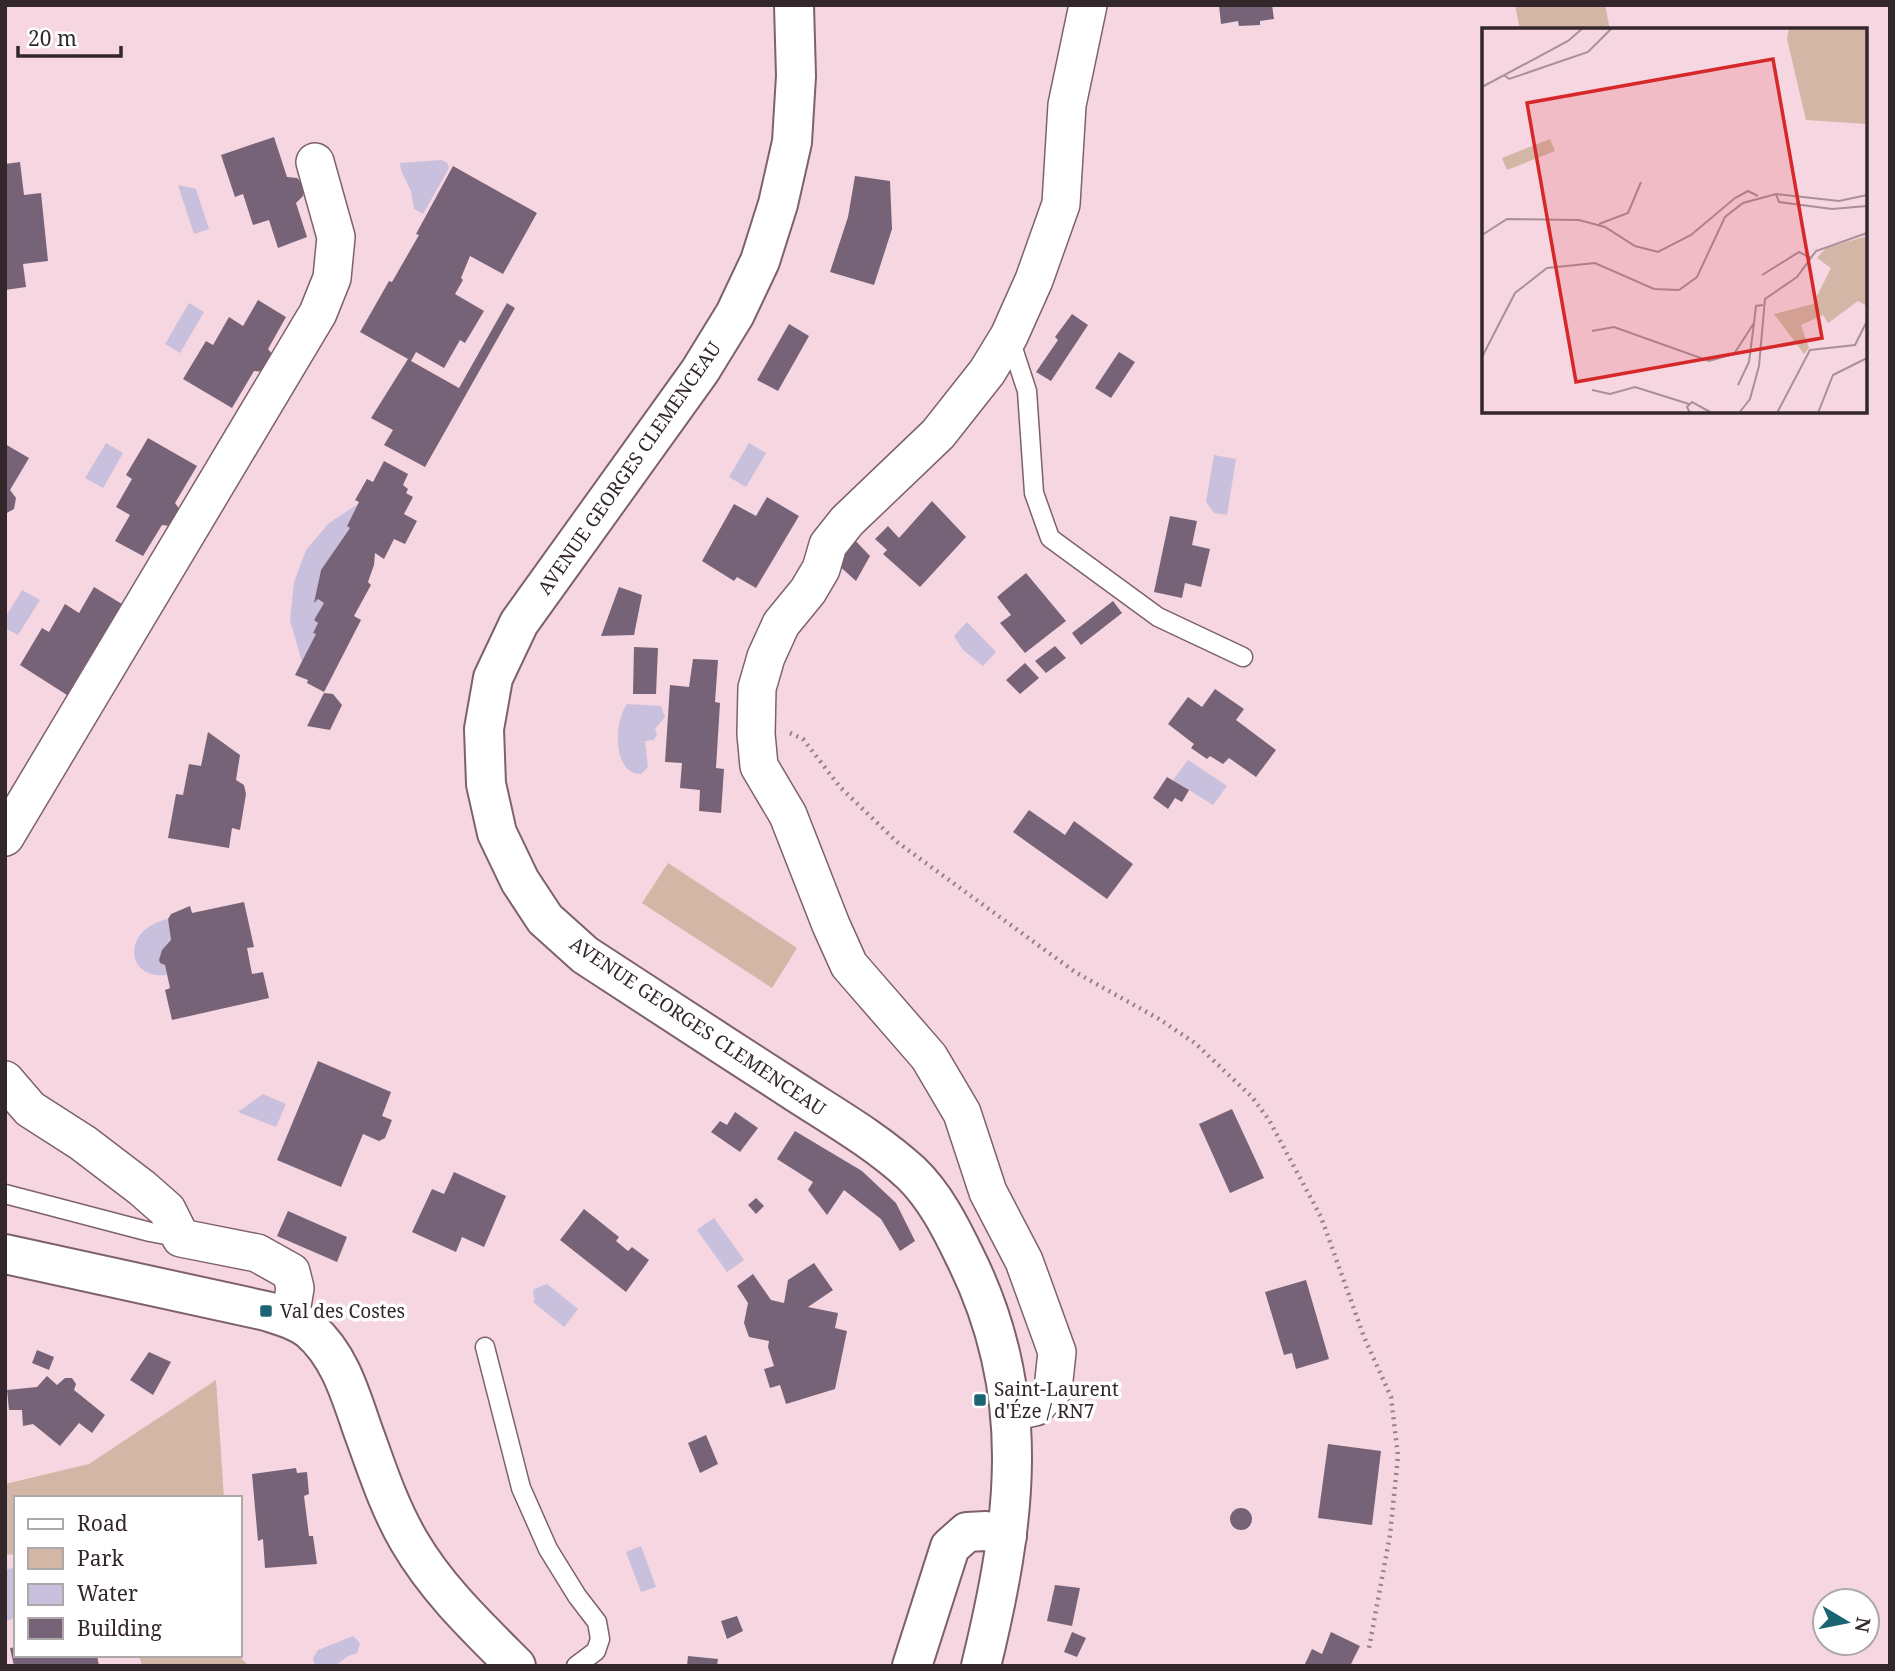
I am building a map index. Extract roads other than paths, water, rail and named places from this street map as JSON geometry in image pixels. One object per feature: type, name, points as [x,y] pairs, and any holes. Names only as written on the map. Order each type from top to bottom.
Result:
[{"type":"main road","name":"AVENUE GEORGES CLEMENCEAU","points":[[794,5],[796,76],[792,142],[778,204],[760,261],[735,314],[700,371],[519,623],[493,678],[484,729],[486,783],[497,833],[520,881],[545,919],[585,954],[866,1138],[912,1174],[945,1216],[987,1305],[1003,1362],[1011,1412],[1014,1468],[1007,1536],[981,1666]]},
{"type":"main road","points":[[5,1254],[266,1311],[290,1318],[309,1329],[323,1343],[346,1384],[388,1500],[408,1540],[432,1578],[516,1666]]},
{"type":"main road","points":[[912,1666],[950,1547],[967,1532],[986,1531],[1007,1536]]},
{"type":"street","points":[[1011,1412],[1035,1407],[1053,1389],[1057,1352],[1024,1261],[988,1192],[961,1113],[929,1057],[849,964],[788,815],[759,766],[756,734],[757,688],[766,657],[781,624],[808,591],[821,569],[828,545],[847,521],[938,434],[987,372],[1009,336],[1034,280],[1061,204],[1066,105],[1088,5]]},
{"type":"street","points":[[5,837],[318,313],[332,278],[337,237],[315,162]]},
{"type":"street","points":[[5,1080],[30,1109],[83,1143],[167,1210],[181,1238],[257,1253],[291,1272],[295,1288],[290,1318]]},
{"type":"lane","points":[[1009,336],[1027,391],[1034,493],[1050,538],[1158,617],[1243,657]]},
{"type":"lane","points":[[5,1194],[181,1238]]},
{"type":"lane","points":[[485,1347],[521,1488],[548,1549],[577,1596],[597,1622],[600,1639],[596,1651],[576,1666]]},
{"type":"water","points":[[442,160],[449,168],[423,214],[414,209],[411,191],[400,163]]},
{"type":"water","points":[[178,185],[196,189],[209,229],[194,234]]},
{"type":"water","points":[[189,303],[204,312],[180,353],[165,344]]},
{"type":"water","points":[[106,443],[123,453],[103,488],[85,478]]},
{"type":"water","points":[[749,443],[766,453],[746,487],[729,477]]},
{"type":"water","points":[[1214,455],[1236,459],[1227,515],[1214,513],[1206,502]]},
{"type":"water","points":[[358,504],[347,526],[350,528],[321,570],[315,601],[318,599],[324,603],[314,620],[318,623],[313,633],[316,634],[302,662],[290,620],[294,582],[306,550],[329,523]]},
{"type":"water","points":[[22,590],[40,600],[18,635],[5,628],[5,618]]},
{"type":"water","points":[[967,622],[996,652],[983,666],[963,650],[954,636]]},
{"type":"water","points":[[627,704],[661,706],[665,717],[655,729],[657,734],[654,740],[645,741],[648,767],[641,774],[632,772],[620,757],[618,734]]},
{"type":"water","points":[[1188,760],[1227,786],[1213,805],[1173,780]]},
{"type":"water","points":[[168,919],[171,940],[160,959],[160,963],[165,965],[167,975],[153,974],[143,970],[136,962],[136,942],[153,924]]},
{"type":"water","points":[[263,1094],[286,1104],[276,1127],[238,1112]]},
{"type":"water","points":[[714,1218],[744,1260],[727,1272],[697,1230]]},
{"type":"water","points":[[547,1284],[578,1309],[564,1327],[533,1302],[534,1289]]},
{"type":"water","points":[[641,1546],[656,1587],[641,1592],[626,1552]]},
{"type":"water","points":[[14,1568],[14,1619],[5,1621],[5,1570]]},
{"type":"water","points":[[353,1636],[360,1643],[357,1653],[335,1666],[315,1666],[313,1658],[318,1650]]},
{"type":"place","name":"Val des Costes","points":[[266,1311]]},
{"type":"place","name":"Saint-Laurent d'Éze / RN7","points":[[980,1400]]}]
